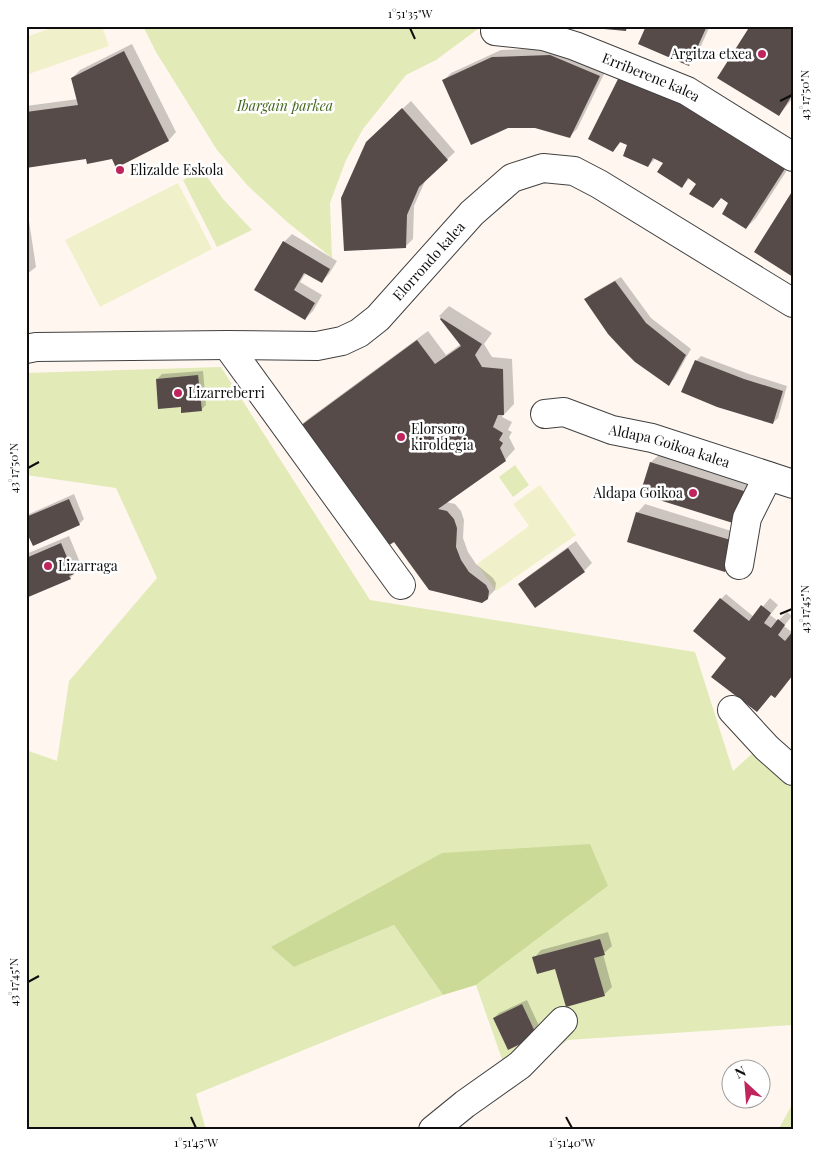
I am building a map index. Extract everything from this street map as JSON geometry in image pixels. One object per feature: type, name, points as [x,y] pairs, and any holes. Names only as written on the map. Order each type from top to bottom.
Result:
[{"type":"street","name":"Erriberene kalea","points":[[496,31],[542,36],[575,46],[687,91],[793,157]]},
{"type":"street","name":"Elorrondo kalea","points":[[26,349],[36,347],[227,345],[317,346],[342,341],[359,333],[378,318],[472,213],[512,178],[543,168],[574,171],[599,184],[793,303]]},
{"type":"street","points":[[227,345],[401,585]]},
{"type":"street","name":"Aldapa Goikoa kalea","points":[[545,414],[564,412],[612,430],[652,438],[780,480]]},
{"type":"street","points":[[739,565],[747,518],[780,480]]},
{"type":"street","points":[[732,710],[767,748],[793,771]]},
{"type":"street","points":[[432,1130],[520,1065],[562,1021]]},
{"type":"green space","points":[[57,26],[102,26],[109,46],[26,75],[26,37]]},
{"type":"green space","name":"Ibargain parkea","points":[[143,26],[482,26],[436,60],[406,75],[363,129],[346,160],[330,203],[332,258],[286,221],[248,186],[217,150],[156,52]]},
{"type":"green space","points":[[202,170],[223,199],[252,230],[217,247],[183,180]]},
{"type":"green space","points":[[178,183],[212,249],[100,307],[65,240]]},
{"type":"green space","points":[[221,367],[370,600],[695,652],[733,771],[756,750],[793,779],[793,1025],[568,1040],[510,1082],[476,985],[608,886],[442,853],[294,967],[394,925],[443,995],[196,1094],[206,1130],[26,1130],[26,750],[57,761],[69,681],[157,578],[116,488],[26,475],[26,373]]},
{"type":"green space","points":[[515,465],[529,485],[513,497],[499,477]]},
{"type":"green space","points":[[540,485],[576,535],[496,591],[477,564],[529,526],[513,504]]},
{"type":"green space","points":[[590,844],[608,886],[476,985],[443,995],[394,925],[294,967],[271,947],[442,853]]},
{"type":"green space","points":[[793,1103],[793,1130],[778,1130]]},
{"type":"building","points":[[593,26],[627,26],[626,31],[593,28]]},
{"type":"building","points":[[646,26],[707,26],[689,66],[638,44]]},
{"type":"building","name":"Argitza etxea","points":[[750,26],[786,26],[793,30],[793,94],[779,116],[717,78]]},
{"type":"building","points":[[124,51],[169,141],[116,168],[112,159],[87,164],[86,159],[26,168],[26,112],[78,105],[71,78]]},
{"type":"building","points":[[550,55],[600,76],[570,138],[535,128],[508,128],[471,145],[442,80],[492,57]]},
{"type":"building","points":[[621,73],[687,105],[786,167],[746,229],[722,214],[728,203],[721,198],[713,208],[689,194],[696,184],[688,178],[682,188],[657,172],[663,163],[653,158],[648,167],[623,156],[627,145],[620,142],[613,152],[588,139]]},
{"type":"building","points":[[402,108],[448,160],[419,187],[407,215],[406,248],[344,251],[341,198],[366,142]]},
{"type":"building","points":[[793,190],[793,277],[754,252]]},
{"type":"building","points":[[283,241],[330,269],[322,283],[304,273],[294,290],[315,303],[305,320],[254,290]]},
{"type":"building","points":[[26,263],[29,276],[26,276]]},
{"type":"building","points":[[615,281],[646,323],[686,355],[669,386],[635,362],[621,348],[608,334],[584,299]]},
{"type":"building","name":"Elorsoro kiroldegia","points":[[441,318],[482,344],[475,355],[482,367],[503,369],[504,415],[498,415],[493,427],[503,433],[499,440],[503,443],[500,448],[506,461],[438,509],[447,511],[454,519],[457,528],[456,547],[461,560],[469,572],[486,585],[489,591],[488,599],[482,603],[429,590],[394,542],[383,549],[296,429],[417,340],[435,364],[461,346]]},
{"type":"building","points":[[695,360],[744,379],[783,391],[773,424],[717,407],[681,392]]},
{"type":"building","name":"Lizarreberri","points":[[198,375],[202,411],[181,413],[181,407],[158,409],[156,379]]},
{"type":"building","name":"Aldapa Goikoa","points":[[650,462],[747,492],[736,524],[640,494]]},
{"type":"building","points":[[69,499],[80,525],[33,546],[26,531],[26,517]]},
{"type":"building","name":"Aldapa Goikoa","points":[[636,512],[734,541],[725,572],[627,542]]},
{"type":"building","name":"Lizarraga","points":[[61,543],[74,574],[69,576],[71,579],[26,598],[26,558]]},
{"type":"building","points":[[568,548],[585,572],[535,608],[518,584]]},
{"type":"building","points":[[720,598],[749,621],[761,605],[771,613],[764,623],[771,628],[778,619],[785,625],[778,635],[785,641],[793,631],[793,675],[775,698],[771,695],[757,712],[711,677],[726,658],[693,631]]},
{"type":"building","points":[[600,939],[605,955],[594,958],[605,996],[566,1007],[555,969],[537,974],[532,957]]},
{"type":"building","points":[[522,1004],[537,1036],[508,1050],[493,1018]]},
{"type":"place","name":"Argitza etxea","points":[[762,54]]},
{"type":"place","name":"Elizalde Eskola","points":[[120,170]]},
{"type":"place","name":"Lizarreberri","points":[[178,393]]},
{"type":"place","name":"Elorsoro kiroldegia","points":[[401,437]]},
{"type":"place","name":"Aldapa Goikoa","points":[[693,493]]},
{"type":"place","name":"Lizarraga","points":[[48,566]]}]
